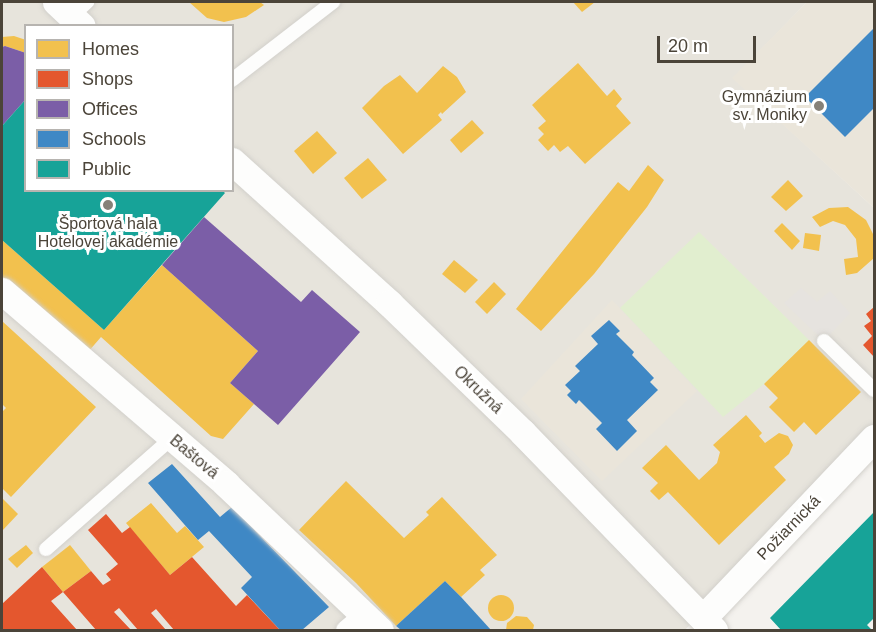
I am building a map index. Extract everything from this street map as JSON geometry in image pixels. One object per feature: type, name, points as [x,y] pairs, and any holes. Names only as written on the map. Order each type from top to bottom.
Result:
[{"type":"street","name":"Okružná","points":[[234,163],[397,311],[530,441],[708,624]]},
{"type":"street","name":"Baštová","points":[[2,291],[226,484],[364,625]]},
{"type":"street","name":"Požiarnická","points":[[708,624],[874,438]]},
{"type":"lane","points":[[234,78],[333,2]]},
{"type":"lane","points":[[824,341],[874,390]]},
{"type":"lane","points":[[46,549],[172,438]]},
{"type":"shaded area","points":[[2,2],[807,2],[733,78],[874,208],[874,433],[685,630],[2,630]]},
{"type":"shaded area","name":"Gymnázium sv. Moniky","points":[[807,2],[874,2],[874,208],[732,78]]},
{"type":"shaded area","points":[[801,288],[817,302],[830,291],[850,313],[824,341],[784,303]]},
{"type":"shaded area","points":[[612,300],[697,391],[602,481],[521,399]]},
{"type":"green space","points":[[699,232],[809,340],[764,384],[723,417],[620,308]]},
{"type":"building: Homes","points":[[189,2],[260,2],[264,5],[246,17],[224,22],[207,18]]},
{"type":"building: Homes","points":[[573,2],[595,2],[582,12]]},
{"type":"building: Homes","points":[[14,36],[24,39],[24,52],[2,47],[2,37]]},
{"type":"building: Homes","points":[[578,63],[607,96],[614,89],[622,99],[616,106],[631,123],[585,164],[568,146],[560,152],[554,145],[548,151],[538,140],[544,134],[538,128],[546,121],[532,105]]},
{"type":"building: Homes","points":[[443,66],[457,77],[466,92],[442,114],[441,112],[438,115],[442,120],[403,154],[362,108],[384,86],[400,75],[417,93]]},
{"type":"building: Homes","points":[[472,120],[484,133],[461,153],[450,140]]},
{"type":"building: Homes","points":[[317,131],[337,153],[313,174],[294,151]]},
{"type":"building: Homes","points":[[368,158],[387,180],[362,199],[344,178]]},
{"type":"building: Homes","points":[[648,165],[664,180],[647,207],[594,274],[541,331],[516,309],[618,182],[629,191]]},
{"type":"building: Homes","points":[[788,180],[803,196],[786,211],[771,197]]},
{"type":"building: Homes","points":[[848,207],[866,220],[874,236],[874,258],[857,273],[846,275],[844,259],[858,257],[856,239],[845,225],[833,221],[820,227],[812,217],[829,208]]},
{"type":"building: Homes","points":[[782,223],[800,241],[792,250],[774,231]]},
{"type":"building: Homes","points":[[805,233],[821,235],[819,251],[803,248]]},
{"type":"building: Homes","points":[[2,240],[104,330],[162,265],[258,351],[230,383],[254,404],[223,439],[211,436],[101,337],[88,352],[2,277]]},
{"type":"building: Homes","points":[[454,260],[478,280],[465,293],[442,274]]},
{"type":"building: Homes","points":[[494,282],[506,294],[487,314],[475,302]]},
{"type":"building: Homes","points":[[2,321],[96,407],[11,497],[2,488],[2,412],[6,408],[2,404]]},
{"type":"building: Homes","points":[[809,340],[861,392],[816,435],[804,422],[794,432],[769,407],[778,398],[764,384]]},
{"type":"building: Homes","points":[[746,415],[762,433],[759,436],[765,443],[779,433],[788,436],[793,445],[789,454],[774,467],[786,480],[719,545],[668,492],[659,500],[650,491],[658,483],[642,468],[666,445],[699,480],[717,463],[720,452],[713,445]]},
{"type":"building: Homes","points":[[346,481],[404,538],[429,515],[426,512],[442,497],[497,555],[480,570],[485,575],[461,597],[445,581],[396,626],[356,583],[299,530]]},
{"type":"building: Homes","points":[[2,498],[18,514],[2,531]]},
{"type":"building: Homes","points":[[151,503],[177,533],[185,526],[204,547],[170,575],[126,523]]},
{"type":"building: Homes","points":[[26,545],[33,553],[17,568],[8,559]]},
{"type":"building: Homes","points":[[70,545],[91,571],[63,592],[42,567]]},
{"type":"building: Homes","points":[[501,595],[511,598],[514,608],[511,618],[501,621],[491,618],[488,608],[491,598]]},
{"type":"building: Homes","points":[[516,616],[527,617],[534,625],[533,630],[506,630],[507,623]]},
{"type":"building: Shops","points":[[874,307],[874,357],[863,345],[872,336],[864,326],[871,321],[866,314]]},
{"type":"building: Shops","points":[[106,514],[122,533],[130,527],[170,575],[192,557],[236,606],[247,595],[280,630],[174,630],[156,609],[151,613],[166,630],[138,630],[119,608],[114,612],[131,630],[96,630],[63,592],[91,571],[103,585],[111,580],[106,574],[118,564],[88,530]]},
{"type":"building: Shops","points":[[42,567],[63,592],[51,601],[77,630],[2,630],[2,604]]},
{"type":"building: Offices","points":[[2,47],[24,52],[24,101],[2,126]]},
{"type":"building: Offices","points":[[204,217],[301,302],[312,290],[360,332],[278,425],[230,383],[258,351],[162,265]]},
{"type":"building: Schools","points":[[874,28],[874,108],[845,137],[805,97]]},
{"type":"building: Schools","points":[[609,320],[620,331],[616,334],[634,352],[632,355],[654,378],[650,382],[658,390],[627,420],[637,431],[617,451],[596,429],[602,423],[579,400],[576,404],[567,395],[571,391],[565,385],[580,371],[575,366],[598,344],[591,336]]},
{"type":"building: Schools","points":[[172,464],[220,517],[232,507],[329,607],[302,630],[280,630],[241,588],[252,577],[209,531],[198,540],[148,483]]},
{"type":"building: Schools","points":[[445,581],[491,630],[401,630],[396,626]]},
{"type":"building: Public","name":"Športová hala Hotelovej akadémie","points":[[24,101],[24,192],[225,193],[104,330],[2,240],[2,126]]},
{"type":"building: Public","points":[[874,512],[874,618],[867,625],[872,630],[781,630],[770,618]]},
{"type":"place","name":"Gymnázium sv. Moniky","points":[[819,106]]},
{"type":"place","name":"Športová hala Hotelovej akadémie","points":[[108,205]]}]
